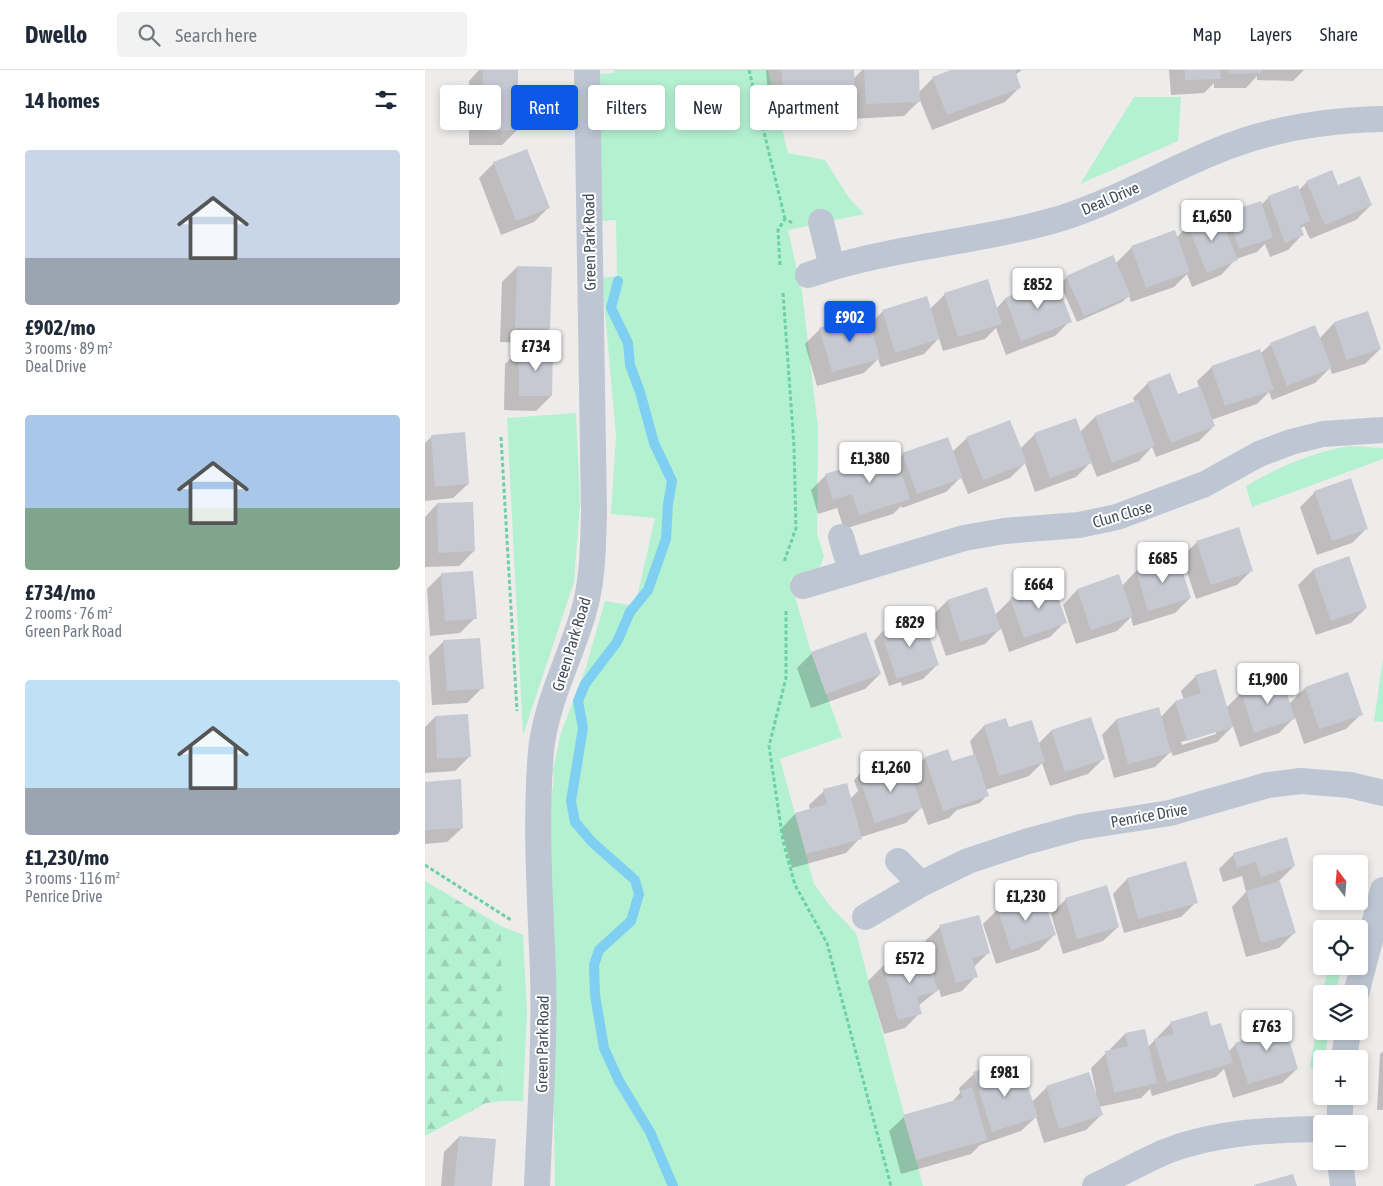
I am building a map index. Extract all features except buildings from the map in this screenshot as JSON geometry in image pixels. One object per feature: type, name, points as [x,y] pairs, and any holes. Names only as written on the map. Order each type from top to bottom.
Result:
[{"type":"street","name":"Green Park Road","points":[[537,1186],[541,1103],[543,971],[539,903],[541,749],[552,704],[584,612],[593,561],[594,513],[587,70]]},
{"type":"street","name":"Deal Drive","points":[[808,275],[879,254],[1035,226],[1062,218],[1095,206],[1215,151],[1263,134],[1329,120],[1383,119]]},
{"type":"street","points":[[811,224],[832,267]]},
{"type":"street","name":"Clun Close","points":[[794,594],[851,571],[964,538],[1004,531],[1079,526],[1117,517],[1205,484],[1259,454],[1291,442],[1323,434],[1383,430]]},
{"type":"street","points":[[841,538],[851,571]]},
{"type":"street","name":"Penrice Drive","points":[[865,917],[921,884],[968,861],[1025,842],[1080,828],[1201,806],[1268,785],[1301,781],[1350,785],[1383,793]]},
{"type":"street","points":[[898,861],[921,884]]},
{"type":"street","points":[[1362,985],[1372,970],[1383,890]]},
{"type":"street","points":[[1095,1186],[1167,1152],[1205,1140],[1245,1132],[1313,1129]]},
{"type":"street","points":[[1341,1170],[1343,1186]]},
{"type":"path","points":[[749,70],[785,219],[778,230],[780,267]]},
{"type":"path","points":[[785,219],[811,224]]},
{"type":"path","points":[[783,286],[794,446],[796,528],[783,565]]},
{"type":"path","points":[[501,437],[517,715]]},
{"type":"path","points":[[794,594],[786,678],[769,746],[783,841],[795,885],[827,943],[891,1186]]},
{"type":"path","points":[[425,865],[516,923]]},
{"type":"green space","points":[[614,70],[768,70],[772,85],[750,85],[750,130],[782,130],[788,153],[825,160],[849,198],[864,214],[788,230],[802,292],[818,428],[817,534],[824,556],[820,567],[790,579],[811,652],[842,737],[780,759],[814,884],[830,906],[856,933],[923,1186],[555,1186],[549,813],[554,780],[553,770],[561,733],[586,667],[605,601],[635,606],[655,518],[611,514],[616,436],[602,278],[617,276],[616,220],[601,221],[600,130],[665,130],[665,85],[599,85],[599,74],[614,73]]},
{"type":"green space","points":[[1134,97],[1181,97],[1178,141],[1080,184]]},
{"type":"green space","points":[[576,413],[580,504],[574,582],[523,735],[507,418]]},
{"type":"green space","points":[[1350,446],[1383,448],[1383,459],[1252,507],[1246,486],[1296,461],[1322,452]]},
{"type":"green space","points":[[1383,659],[1383,722],[1374,721]]},
{"type":"green space","points":[[425,881],[501,926],[503,1101],[486,1103],[425,1136]]},
{"type":"green space","points":[[501,926],[523,935],[527,1011],[523,1101],[503,1101]]},
{"type":"green space","points":[[1326,975],[1339,975],[1338,985],[1325,985]]},
{"type":"green space","points":[[1315,1040],[1327,1040],[1326,1050],[1313,1050],[1313,1067],[1310,1067]]},
{"type":"waterway","points":[[618,281],[611,308],[628,343],[630,365],[640,392],[654,443],[672,481],[668,504],[666,539],[648,590],[630,612],[617,642],[585,684],[578,701],[583,728],[571,801],[575,822],[592,842],[635,880],[639,894],[631,921],[599,950],[594,965],[595,995],[604,1048],[619,1081],[650,1132],[673,1186]]}]
